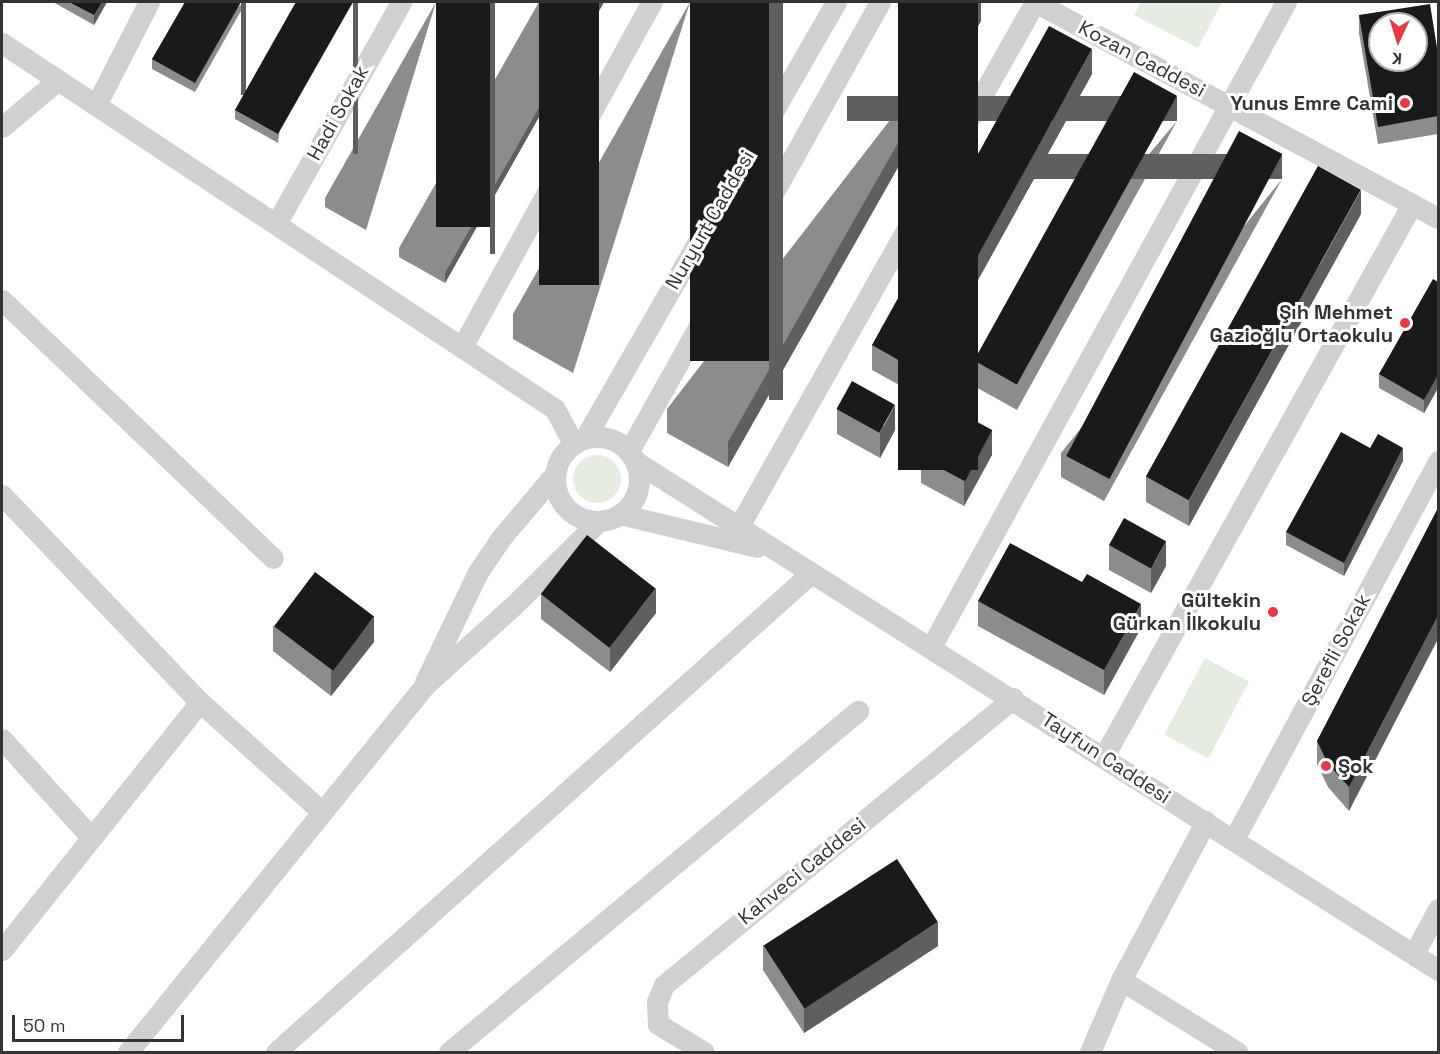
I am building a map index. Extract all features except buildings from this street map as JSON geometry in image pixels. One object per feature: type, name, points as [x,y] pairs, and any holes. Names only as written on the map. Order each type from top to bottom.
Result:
[{"type":"street","points":[[96,105],[149,2]]},
{"type":"street","name":"Hadi Sokak","points":[[276,224],[401,2]]},
{"type":"street","points":[[462,347],[652,2]]},
{"type":"street","name":"Nuryurt Caddesi","points":[[579,441],[836,2]]},
{"type":"street","points":[[632,456],[880,2]]},
{"type":"street","points":[[738,528],[1035,2]]},
{"type":"street","name":"Kozan Caddesi","points":[[1035,2],[1438,218]]},
{"type":"street","points":[[931,647],[1286,2]]},
{"type":"street","points":[[2,43],[555,409],[579,441]]},
{"type":"street","points":[[2,127],[58,80]]},
{"type":"street","points":[[1104,756],[1412,204]]},
{"type":"street","points":[[2,300],[273,558]]},
{"type":"street","points":[[129,1053],[424,686],[513,606],[598,522],[621,514],[636,496],[639,485],[632,456],[608,438],[579,441],[558,462],[555,474],[559,497],[565,507],[586,520],[598,522]]},
{"type":"street","name":"Tayfun Caddesi","points":[[632,456],[771,550],[1013,698],[1438,970]]},
{"type":"street","name":"Şerefli Sokak","points":[[1234,839],[1438,461]]},
{"type":"street","points":[[424,686],[439,646],[478,572],[555,474]]},
{"type":"street","points":[[2,495],[200,702],[322,812]]},
{"type":"street","points":[[621,514],[771,550]]},
{"type":"street","points":[[276,1053],[810,574]]},
{"type":"street","name":"Kahveci Caddesi","points":[[704,1053],[658,1024],[657,1002],[664,986],[1013,698]]},
{"type":"street","points":[[2,950],[200,702]]},
{"type":"street","points":[[449,1053],[858,711]]},
{"type":"street","points":[[2,739],[91,837]]},
{"type":"street","points":[[1090,1053],[1121,980],[1206,821]]},
{"type":"street","points":[[1414,954],[1438,909]]},
{"type":"street","points":[[1121,980],[1237,1053]]},
{"type":"shaded area","points":[[1141,2],[1222,2],[1198,48],[1134,15]]},
{"type":"shaded area","points":[[597,455],[614,462],[621,479],[614,496],[597,503],[580,496],[573,479],[580,462]]},
{"type":"shaded area","points":[[1205,658],[1249,681],[1208,758],[1164,735]]},
{"type":"place","name":"Yunus Emre Cami","points":[[1405,103]]},
{"type":"place","name":"Şıh Mehmet Gazioğlu Ortaokulu","points":[[1405,323]]},
{"type":"place","name":"Gültekin Gürkan İlkokulu","points":[[1273,612]]},
{"type":"place","name":"Şok","points":[[1326,766]]}]
